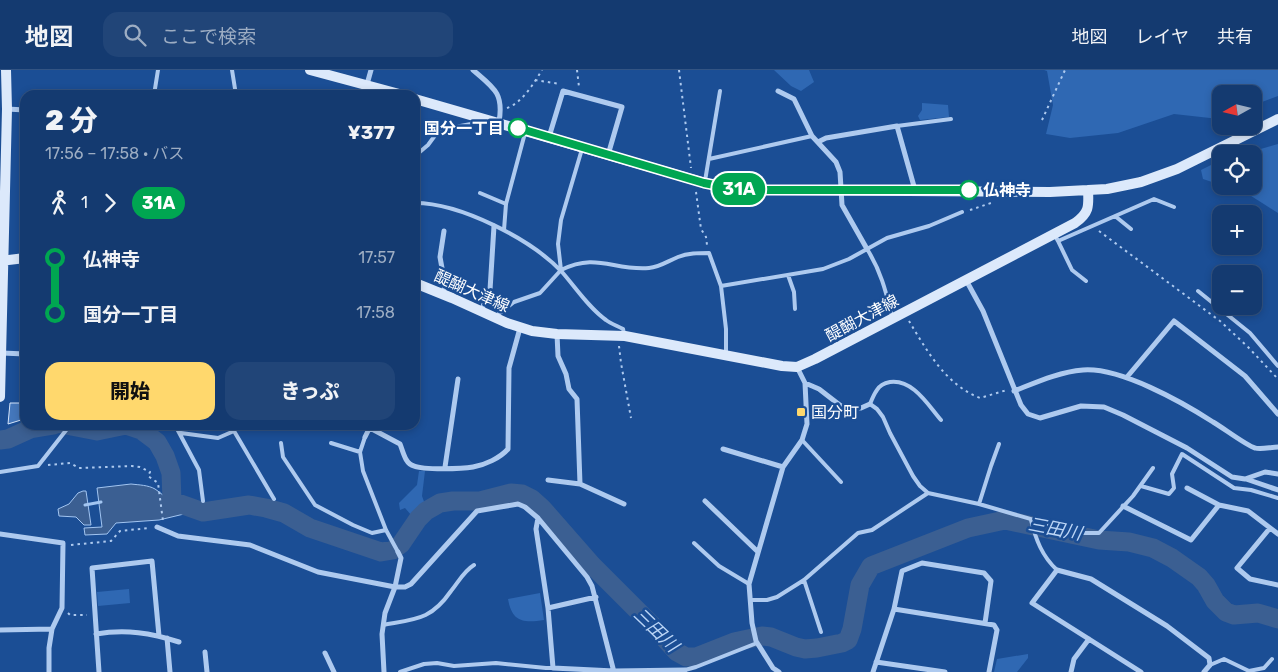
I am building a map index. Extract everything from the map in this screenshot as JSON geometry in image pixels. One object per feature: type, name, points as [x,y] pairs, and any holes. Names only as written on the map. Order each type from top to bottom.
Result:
[{"type":"street","points":[[0,397],[7,109],[6,70]]},
{"type":"street","points":[[310,70],[386,90]]},
{"type":"street","points":[[365,90],[371,70]]},
{"type":"street","points":[[473,70],[494,89],[500,101],[499,122]]},
{"type":"street","points":[[549,137],[563,91],[622,107],[608,155]]},
{"type":"street","points":[[778,91],[794,99],[812,136],[836,162],[840,172],[842,205],[867,249]]},
{"type":"street","points":[[420,100],[698,181],[730,188],[755,190],[841,189],[1050,192],[1124,186],[1160,175],[1184,165],[1278,119]]},
{"type":"street","points":[[7,109],[20,110]]},
{"type":"street","points":[[818,142],[826,138],[897,126],[916,190]]},
{"type":"street","name":"醍醐大津線","points":[[420,285],[520,328],[543,333],[622,336],[782,366],[797,367],[816,359],[966,280],[1056,238],[1084,216],[1089,204],[1088,190]]},
{"type":"street","points":[[481,311],[490,290],[494,226]]},
{"type":"street","points":[[443,294],[445,285],[440,258],[444,231]]},
{"type":"street","points":[[2,261],[20,259]]},
{"type":"street","points":[[966,280],[983,311],[1014,390],[1021,405],[1028,414],[1040,418],[1081,406],[1104,407],[1187,448],[1232,477],[1245,479],[1278,490]]},
{"type":"street","points":[[1127,377],[1174,322],[1245,376],[1278,414]]},
{"type":"street","points":[[377,430],[400,444],[406,460],[412,466],[474,467],[502,456],[508,450],[509,368],[520,328]]},
{"type":"street","points":[[557,334],[558,356],[566,374],[569,389],[577,399],[580,484]]},
{"type":"street","points":[[1,353],[20,354]]},
{"type":"street","points":[[779,672],[773,668],[753,632],[749,584],[782,466],[802,440],[807,424],[805,383],[797,367]]},
{"type":"street","points":[[1014,390],[1067,372],[1104,370],[1127,377],[1202,415],[1255,448],[1278,447]]},
{"type":"street","points":[[445,468],[458,379]]},
{"type":"street","points":[[805,383],[819,389],[841,406],[861,408],[870,404]]},
{"type":"street","points":[[365,437],[369,430]]},
{"type":"street","points":[[723,449],[782,466]]},
{"type":"street","points":[[1245,479],[1265,472],[1278,474]]},
{"type":"street","points":[[548,480],[580,484],[624,504]]},
{"type":"street","points":[[1187,488],[1219,505],[1248,510],[1278,534]]},
{"type":"street","points":[[705,501],[757,551]]},
{"type":"street","points":[[159,528],[178,536],[250,545],[318,572],[395,587],[405,587],[411,584],[477,511],[518,504],[525,507],[538,518],[587,577],[596,597],[614,672]]},
{"type":"street","points":[[1122,506],[1191,540],[1219,505]]},
{"type":"street","points":[[538,518],[536,528],[548,608],[553,668],[614,672],[685,670]]},
{"type":"street","points":[[1270,528],[1237,568],[1250,579],[1278,585]]},
{"type":"street","points":[[0,534],[63,543],[62,608],[52,629],[49,648],[49,672]]},
{"type":"street","points":[[384,672],[383,625],[385,613],[395,587],[401,558],[398,552]]},
{"type":"street","points":[[99,672],[92,568],[152,561],[158,636]]},
{"type":"street","points":[[873,672],[894,609],[902,571],[922,563],[984,573],[991,581],[985,623]]},
{"type":"street","points":[[1140,672],[1032,603],[1057,570],[1090,579],[1150,616],[1209,658],[1210,665],[1204,672]]},
{"type":"street","points":[[548,608],[596,597]]},
{"type":"street","points":[[894,609],[994,625],[997,630],[989,672]]},
{"type":"street","points":[[0,630],[52,629]]},
{"type":"street","points":[[96,634],[117,631],[158,636],[179,642]]},
{"type":"street","points":[[167,638],[170,672]]},
{"type":"street","points":[[1071,672],[1074,659],[1089,639]]},
{"type":"street","points":[[205,652],[207,672]]},
{"type":"street","points":[[325,653],[334,672]]},
{"type":"street","points":[[876,662],[945,672]]},
{"type":"street","points":[[768,672],[773,668]]},
{"type":"lane","points":[[155,90],[158,70]]},
{"type":"lane","points":[[232,70],[235,90]]},
{"type":"lane","points":[[698,181],[709,159],[720,91]]},
{"type":"lane","points":[[420,152],[428,145],[439,130],[471,124],[477,117]]},
{"type":"lane","points":[[897,126],[951,119]]},
{"type":"lane","points":[[504,230],[506,204],[526,131]]},
{"type":"lane","points":[[709,159],[812,136]]},
{"type":"lane","points":[[560,270],[558,244],[561,220],[582,147]]},
{"type":"lane","points":[[480,193],[506,204]]},
{"type":"lane","points":[[1086,282],[1072,270],[1056,238],[1092,226],[1154,199],[1174,208]]},
{"type":"lane","points":[[420,204],[448,207],[521,239],[560,270],[606,321],[623,329],[622,336]]},
{"type":"lane","points":[[721,286],[823,269],[849,259],[887,238],[929,226],[962,212]]},
{"type":"lane","points":[[1115,216],[1131,229]]},
{"type":"lane","points":[[867,249],[876,264],[884,284],[893,318]]},
{"type":"lane","points":[[495,317],[514,302],[540,293],[560,270],[581,262],[594,262],[634,269],[651,268],[691,253],[709,253],[721,286],[726,329],[726,356]]},
{"type":"lane","points":[[788,275],[794,292],[795,309]]},
{"type":"lane","points":[[1198,290],[1250,333],[1278,366]]},
{"type":"lane","points":[[941,420],[913,388],[904,383],[888,382],[881,385],[870,404],[883,417],[913,476],[928,493],[979,504],[1065,529],[1098,533],[1141,486],[1153,468]]},
{"type":"lane","points":[[0,472],[38,466],[67,430]]},
{"type":"lane","points":[[179,430],[199,470],[203,501]]},
{"type":"lane","points":[[181,433],[218,438],[234,431],[274,499]]},
{"type":"lane","points":[[365,437],[360,452],[363,471],[386,530],[398,552]]},
{"type":"lane","points":[[802,440],[841,482]]},
{"type":"lane","points":[[281,443],[282,457],[315,505],[372,533],[386,530]]},
{"type":"lane","points":[[330,443],[360,452]]},
{"type":"lane","points":[[979,504],[999,444]]},
{"type":"lane","points":[[1141,486],[1168,494],[1174,488],[1172,474],[1182,454],[1234,488],[1251,490],[1278,498]]},
{"type":"lane","points":[[749,600],[767,600],[777,597],[804,580],[858,533],[872,530],[928,493]]},
{"type":"lane","points":[[1031,520],[1046,558],[1057,570]]},
{"type":"lane","points":[[694,543],[719,566],[749,584]]},
{"type":"lane","points":[[383,625],[424,617],[435,610],[467,569],[474,565]]},
{"type":"lane","points":[[804,580],[821,632]]},
{"type":"lane","points":[[685,670],[696,668],[757,642]]},
{"type":"lane","points":[[1210,665],[1224,659],[1249,672],[1264,668],[1272,659]]},
{"type":"lane","points":[[400,672],[424,664],[437,663],[454,666],[496,663],[540,670],[553,668]]},
{"type":"path","points":[[501,110],[514,106],[542,70]]},
{"type":"path","points":[[577,70],[579,87],[577,95]]},
{"type":"path","points":[[679,70],[698,181],[696,194],[701,229],[706,237],[709,253]]},
{"type":"path","points":[[1042,120],[1065,70]]},
{"type":"path","points":[[535,80],[561,85],[563,91]]},
{"type":"path","points":[[962,212],[993,202]]},
{"type":"path","points":[[1092,226],[1220,321],[1278,379]]},
{"type":"path","points":[[904,313],[933,359],[953,382],[962,389],[980,398],[1014,390]]},
{"type":"path","points":[[622,336],[621,363],[631,418]]},
{"type":"path","points":[[38,466],[70,463],[79,468],[140,467],[150,472],[148,476],[158,483],[163,521],[159,528],[120,531],[111,541],[70,545],[63,543]]},
{"type":"path","points":[[62,608],[70,615],[95,615]]},
{"type":"shaded area","points":[[774,70],[809,70],[814,82],[801,91],[791,86]]},
{"type":"shaded area","points":[[1044,70],[1278,70],[1278,96],[1262,102],[1262,85],[1212,85],[1212,118],[1174,114],[1118,133],[1070,138],[1046,134],[1053,105],[1047,71]]},
{"type":"shaded area","points":[[922,103],[948,105],[949,117],[920,120],[918,116],[922,110]]},
{"type":"shaded area","points":[[1278,144],[1278,213],[1250,195],[1262,195],[1262,149]]},
{"type":"shaded area","points":[[1212,164],[1212,182],[1203,179],[1201,170]]},
{"type":"shaded area","points":[[419,471],[425,471],[422,496],[426,507],[412,516],[405,508],[400,510],[399,503],[417,485]]},
{"type":"shaded area","points":[[131,484],[155,489],[171,502],[184,507],[184,514],[159,520],[116,523],[107,534],[85,535],[84,528],[102,527],[97,488]]},
{"type":"shaded area","points":[[86,491],[91,525],[84,525],[76,517],[59,516],[58,509],[69,504],[78,493]]},
{"type":"shaded area","points":[[129,589],[130,603],[98,606],[97,592]]},
{"type":"shaded area","points":[[540,593],[544,620],[524,621],[516,617],[512,612],[508,599]]},
{"type":"shaded area","points":[[1028,654],[1028,658],[1017,672],[994,672],[997,659]]},
{"type":"building","points":[[10,403],[20,403],[20,420],[8,424]]},
{"type":"waterway","name":"三田川","points":[[0,440],[8,439],[28,430]]},
{"type":"waterway","name":"三田川","points":[[92,430],[102,430]]},
{"type":"waterway","name":"三田川","points":[[141,430],[157,442],[165,456],[171,473],[172,501],[203,512],[249,505],[266,508],[284,513],[310,528],[381,552],[393,550],[401,544],[418,519],[426,511],[440,503],[480,501],[511,493],[522,494],[532,499],[542,508],[592,565],[677,652],[686,657],[696,657],[734,642],[762,636],[771,637],[805,649],[842,643],[848,640],[852,629],[860,585],[871,566],[968,528],[1005,520],[1099,540],[1129,542],[1153,548],[1172,558],[1199,577],[1215,601],[1226,612],[1234,615],[1258,613],[1278,619]]},
{"type":"waterway","points":[[85,505],[101,502]]},
{"type":"waterway","name":"三田川","points":[[181,510],[203,512]]},
{"type":"bus line","name":"31A","points":[[518,128],[704,183],[730,188],[755,190],[969,190]]},
{"type":"place","name":"国分一丁目","points":[[518,128]]},
{"type":"place","name":"仏神寺","points":[[969,190]]},
{"type":"place","name":"国分町","points":[[801,412]]}]
